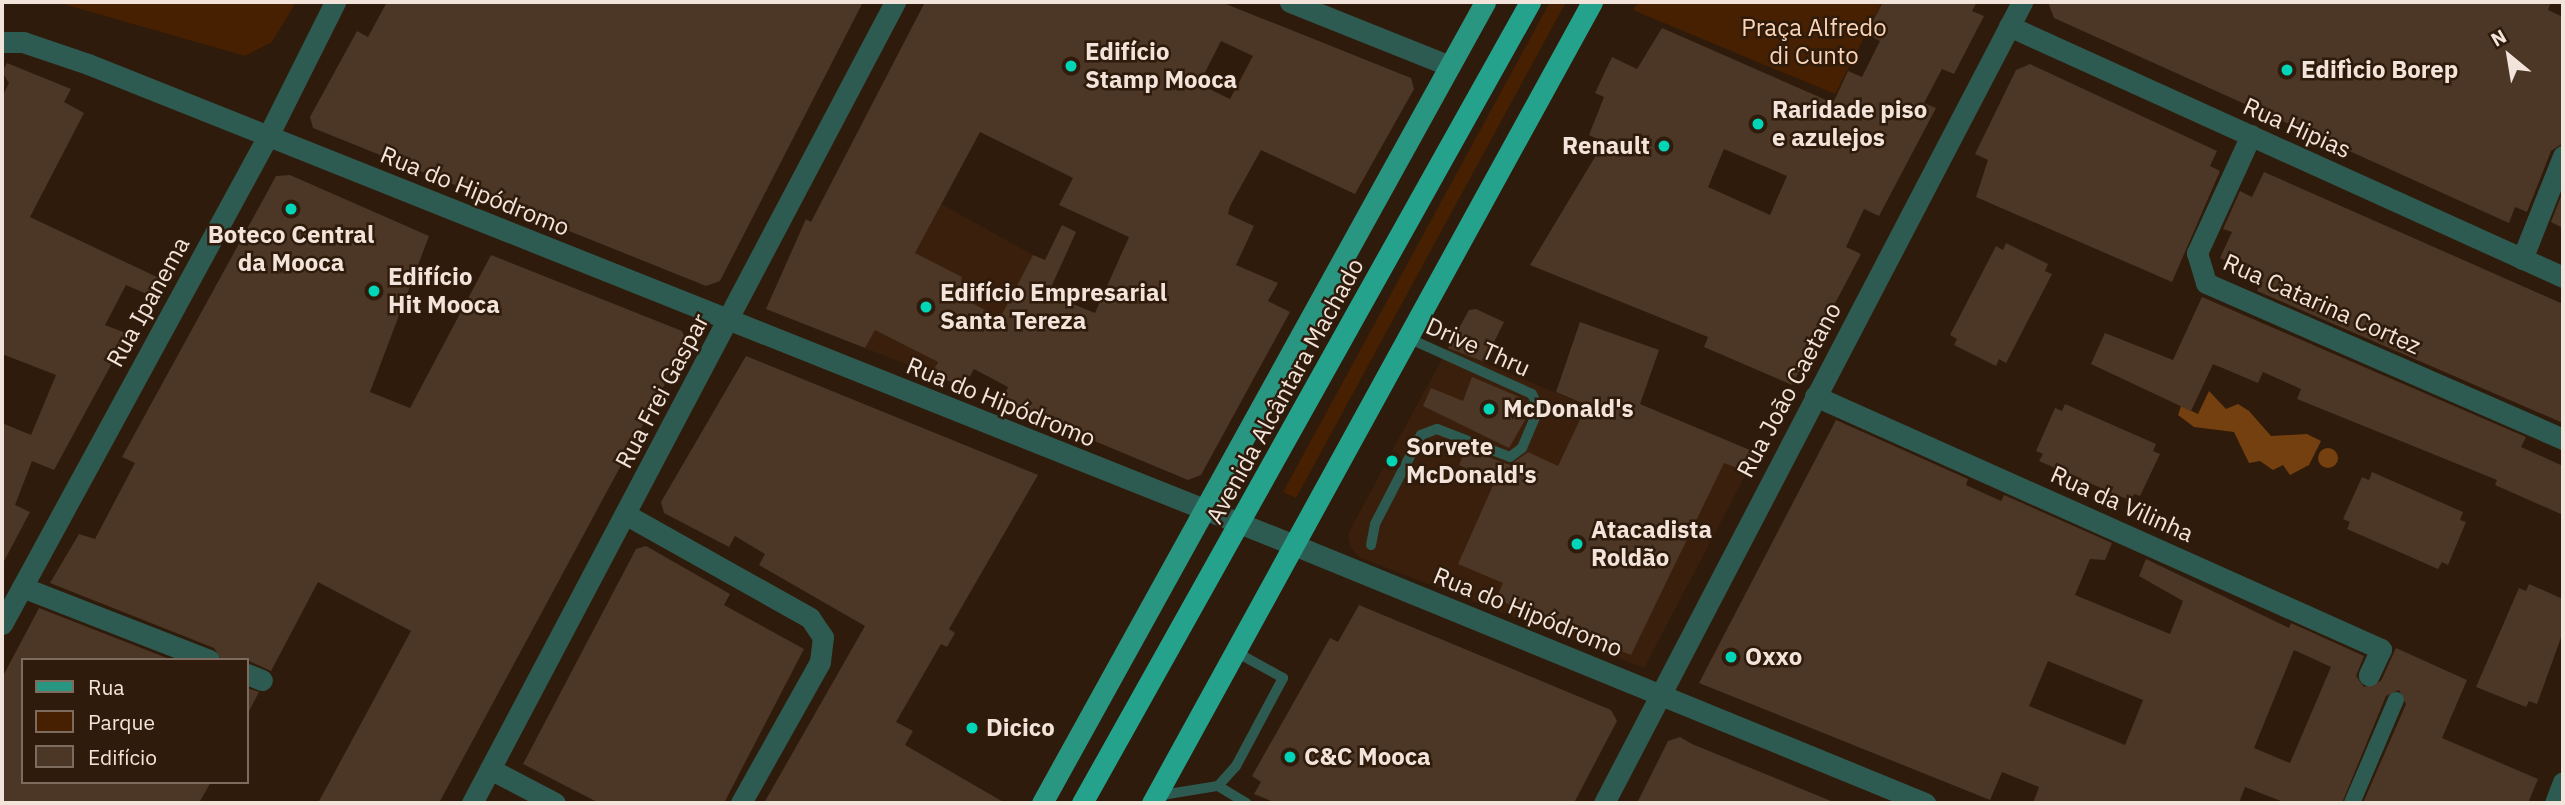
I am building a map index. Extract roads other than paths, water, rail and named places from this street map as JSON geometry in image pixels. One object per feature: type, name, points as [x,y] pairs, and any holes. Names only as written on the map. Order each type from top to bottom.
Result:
[{"type":"highway","name":"Avenida Alcântara Machado","points":[[1082,803],[1240,525],[1530,2]]},
{"type":"highway","points":[[1154,800],[1592,2]]},
{"type":"main road","name":"Avenida Alcântara Machado","points":[[1042,803],[1485,2]]},
{"type":"street","name":"Rua Ipanema","points":[[2,624],[268,136],[335,2]]},
{"type":"street","name":"Rua Frei Gaspar","points":[[472,803],[729,322],[895,2]]},
{"type":"street","points":[[1290,2],[1450,66]]},
{"type":"street","name":"Rua João Caetano","points":[[1604,803],[2022,2]]},
{"type":"street","name":"Rua Hipias","points":[[2009,26],[2563,276]]},
{"type":"street","name":"Rua do Hipódromo","points":[[2,42],[56,52],[1205,512],[1294,545],[1925,803]]},
{"type":"street","name":"Rua Catarina Cortez","points":[[2250,135],[2197,253],[2206,283],[2563,439]]},
{"type":"street","points":[[2522,259],[2563,156]]},
{"type":"street","name":"Rua da Vilinha","points":[[1815,396],[2381,649],[2370,676]]},
{"type":"street","points":[[625,514],[810,618],[823,637],[820,662],[741,803]]},
{"type":"street","points":[[22,587],[204,658]]},
{"type":"street","points":[[2353,803],[2396,701]]},
{"type":"street","points":[[490,769],[555,803]]},
{"type":"street","points":[[2555,803],[2563,782]]},
{"type":"lane","name":"Drive Thru","points":[[1371,545],[1374,524],[1421,435],[1437,429],[1510,457],[1522,448],[1539,408],[1532,394],[1408,338]]},
{"type":"lane","points":[[1154,800],[1217,786],[1283,678],[1236,653]]},
{"type":"lane","points":[[1217,786],[1247,803]]},
{"type":"lane","points":[[1196,803],[1203,790]]},
{"type":"place","name":"Edifício Stamp Mooca","points":[[1071,66]]},
{"type":"place","name":"Edifìcio Borep","points":[[2287,70]]},
{"type":"place","name":"Raridade piso e azulejos","points":[[1758,124]]},
{"type":"place","name":"Renault","points":[[1664,146]]},
{"type":"place","name":"Boteco Central da Mooca","points":[[291,209]]},
{"type":"place","name":"Edifício Hit Mooca","points":[[374,291]]},
{"type":"place","name":"Edifício Empresarial Santa Tereza","points":[[926,307]]},
{"type":"place","name":"McDonald's","points":[[1489,409]]},
{"type":"place","name":"Sorvete McDonald's","points":[[1392,461]]},
{"type":"place","name":"Atacadista Roldão","points":[[1577,544]]},
{"type":"place","name":"Oxxo","points":[[1731,657]]},
{"type":"place","name":"Dicico","points":[[972,728]]},
{"type":"place","name":"C&C Mooca","points":[[1290,757]]},
{"type":"park label","name":"Praça Alfredo di Cunto","points":[[1814,42]]}]
